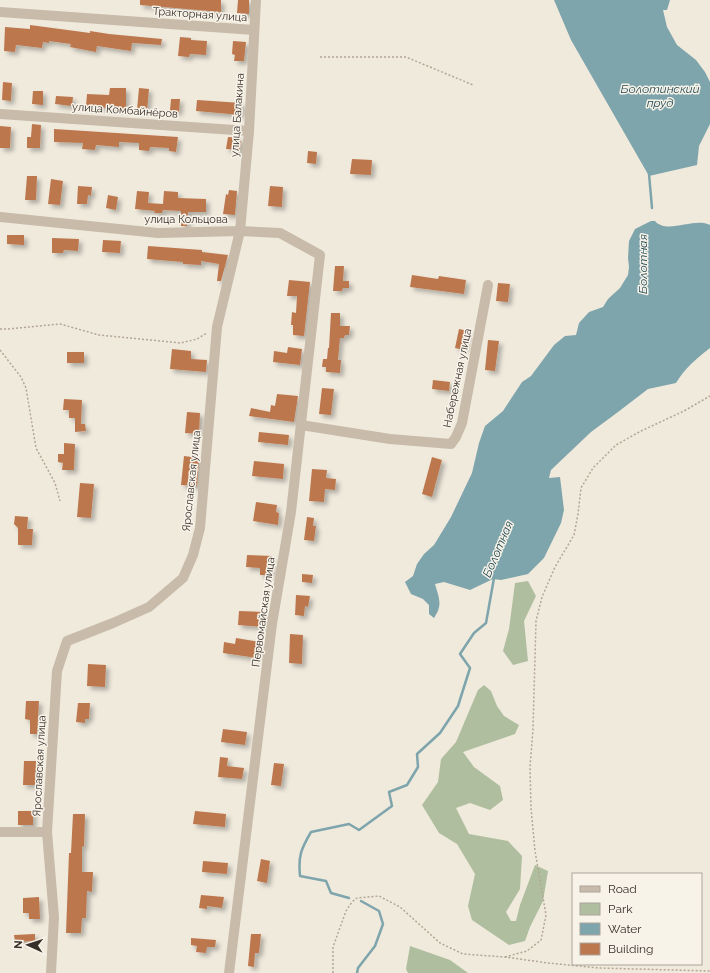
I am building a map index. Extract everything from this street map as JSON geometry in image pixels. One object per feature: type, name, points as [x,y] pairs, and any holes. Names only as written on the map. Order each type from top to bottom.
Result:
[{"type":"street","name":"улица Балакина","points":[[240,231],[249,131],[256,0]]},
{"type":"street","name":"Тракторная улица","points":[[0,12],[254,30]]},
{"type":"street","name":"улица Комбайнёров","points":[[0,114],[249,131]]},
{"type":"street","name":"улица Кольцова","points":[[0,217],[158,233],[240,231],[280,232],[320,254]]},
{"type":"street","name":"Ярославская улица","points":[[51,973],[54,917],[47,832],[57,671],[67,641],[149,607],[183,578],[200,528],[217,327],[240,231]]},
{"type":"street","name":"Первомайская улица","points":[[229,973],[272,624],[291,512],[320,254]]},
{"type":"street","name":"Набережная улица","points":[[301,426],[390,439],[451,444],[462,423],[488,285]]},
{"type":"street","points":[[0,832],[47,832]]},
{"type":"path","points":[[320,57],[406,57],[473,85]]},
{"type":"path","points":[[0,329],[60,324],[99,335],[181,343],[197,339],[217,327]]},
{"type":"path","points":[[0,350],[21,377],[26,388],[36,448],[55,483],[60,501]]},
{"type":"path","points":[[505,957],[527,951],[541,940],[546,915],[535,851],[531,808],[530,767],[533,729],[536,621],[542,597],[555,567],[574,535],[581,488],[593,468],[616,445],[641,431],[684,411],[710,396]]},
{"type":"path","points":[[332,973],[333,947],[343,916],[352,902],[362,896],[379,896],[400,907],[440,943],[464,954],[505,957],[599,968],[710,971]]},
{"type":"green space","points":[[528,581],[536,596],[524,621],[528,661],[513,665],[503,651],[509,629],[515,583]]},
{"type":"green space","points":[[484,685],[491,691],[497,706],[504,716],[519,725],[515,734],[463,752],[474,767],[500,786],[503,800],[490,810],[470,803],[456,808],[469,834],[508,841],[522,856],[520,889],[506,912],[511,921],[516,921],[520,905],[535,865],[548,871],[543,901],[525,941],[509,945],[472,920],[468,906],[475,874],[457,844],[439,833],[422,805],[438,782],[441,759],[456,742],[478,690]]},
{"type":"green space","points":[[410,946],[450,960],[468,973],[408,973],[406,969]]},
{"type":"water","name":"Болотинский пруд","points":[[554,0],[670,0],[667,10],[663,10],[667,27],[677,45],[696,60],[710,82],[710,124],[699,146],[697,165],[649,176],[571,40]]},
{"type":"water","points":[[651,221],[655,221],[660,225],[666,226],[696,223],[710,225],[710,348],[691,364],[676,383],[648,389],[591,432],[551,470],[549,478],[560,477],[564,510],[561,523],[544,558],[528,574],[501,580],[493,579],[470,590],[444,582],[435,584],[439,597],[439,609],[434,618],[429,614],[429,605],[423,599],[411,594],[405,582],[413,576],[417,564],[424,554],[434,545],[451,517],[472,473],[479,443],[485,426],[503,411],[522,382],[531,376],[554,345],[565,336],[576,335],[579,323],[589,312],[603,307],[608,299],[620,288],[628,275],[629,241],[635,229]]},
{"type":"building","points":[[140,0],[221,0],[221,12],[140,5]]},
{"type":"building","points":[[238,0],[249,0],[249,14],[237,13]]},
{"type":"building","points":[[30,25],[90,33],[90,31],[162,39],[161,45],[132,43],[131,51],[97,46],[96,52],[70,47],[71,44],[49,41],[49,43],[43,42],[42,48],[16,45],[15,52],[4,51],[5,27],[30,29]]},
{"type":"building","points":[[180,37],[191,38],[191,40],[207,41],[206,55],[190,54],[189,57],[178,56]]},
{"type":"building","points":[[233,41],[246,42],[244,61],[234,61],[235,55],[232,54]]},
{"type":"building","points":[[3,82],[12,83],[11,101],[2,100]]},
{"type":"building","points":[[110,88],[126,88],[126,110],[86,106],[87,94],[109,95]]},
{"type":"building","points":[[139,88],[149,89],[147,111],[137,110]]},
{"type":"building","points":[[33,91],[43,91],[43,105],[32,104]]},
{"type":"building","points":[[56,96],[73,97],[72,106],[55,104]]},
{"type":"building","points":[[171,99],[180,99],[179,112],[170,111]]},
{"type":"building","points":[[197,100],[242,103],[241,115],[196,111]]},
{"type":"building","points":[[32,124],[41,125],[40,148],[27,148],[27,137],[31,137]]},
{"type":"building","points":[[0,126],[11,127],[10,148],[0,148]]},
{"type":"building","points":[[54,129],[178,137],[176,152],[169,151],[169,148],[150,147],[149,151],[139,150],[139,143],[119,142],[119,147],[96,145],[95,150],[82,149],[83,143],[54,142]]},
{"type":"building","points":[[228,137],[241,138],[240,150],[226,149]]},
{"type":"building","points":[[308,151],[317,152],[316,164],[307,163]]},
{"type":"building","points":[[352,159],[372,160],[371,175],[350,174]]},
{"type":"building","points":[[27,176],[37,176],[36,200],[25,200]]},
{"type":"building","points":[[51,179],[63,181],[60,205],[48,204]]},
{"type":"building","points":[[78,186],[92,187],[91,196],[88,195],[87,204],[77,204]]},
{"type":"building","points":[[270,186],[283,187],[282,207],[268,206]]},
{"type":"building","points":[[229,190],[237,191],[235,215],[223,214],[226,194],[228,195]]},
{"type":"building","points":[[137,191],[149,192],[148,203],[163,204],[164,191],[178,192],[178,198],[206,199],[206,212],[188,212],[187,226],[181,226],[181,211],[163,210],[162,213],[154,213],[155,211],[135,209]]},
{"type":"building","points":[[108,195],[118,197],[116,210],[106,208]]},
{"type":"building","points":[[7,235],[24,235],[24,245],[7,244]]},
{"type":"building","points":[[52,238],[79,239],[78,251],[64,250],[63,253],[52,253]]},
{"type":"building","points":[[103,240],[121,241],[120,253],[102,252]]},
{"type":"building","points":[[148,246],[202,250],[202,252],[228,255],[221,281],[217,281],[219,264],[201,261],[201,265],[183,264],[183,262],[147,259]]},
{"type":"building","points":[[335,266],[344,266],[343,281],[349,281],[349,288],[343,288],[342,291],[333,291]]},
{"type":"building","points":[[412,275],[438,279],[439,276],[466,280],[464,294],[410,287]]},
{"type":"building","points":[[289,280],[310,282],[304,336],[293,335],[293,325],[291,325],[292,312],[296,313],[297,296],[287,296]]},
{"type":"building","points":[[498,283],[510,284],[508,302],[496,301]]},
{"type":"building","points":[[331,313],[340,313],[340,326],[350,326],[349,335],[345,335],[344,338],[340,338],[338,360],[341,360],[340,373],[326,372],[326,367],[322,367],[323,359],[327,359],[329,348]]},
{"type":"building","points":[[459,329],[468,331],[464,350],[455,348]]},
{"type":"building","points":[[488,340],[499,341],[495,371],[485,370]]},
{"type":"building","points":[[288,347],[302,349],[300,365],[273,362],[274,351],[287,353]]},
{"type":"building","points":[[172,349],[191,351],[191,359],[207,360],[206,372],[170,369]]},
{"type":"building","points":[[67,352],[84,352],[84,363],[67,363]]},
{"type":"building","points":[[433,380],[450,382],[449,391],[432,389]]},
{"type":"building","points":[[322,388],[334,389],[331,415],[319,414]]},
{"type":"building","points":[[277,394],[298,396],[294,422],[249,416],[251,408],[270,412],[271,405],[275,406]]},
{"type":"building","points":[[64,399],[82,400],[81,424],[85,424],[86,431],[75,432],[75,418],[69,418],[69,410],[63,410]]},
{"type":"building","points":[[187,412],[200,413],[199,434],[185,433]]},
{"type":"building","points":[[259,432],[289,435],[288,445],[258,442]]},
{"type":"building","points":[[64,443],[75,444],[74,470],[62,470],[63,463],[58,462],[58,454],[64,454]]},
{"type":"building","points":[[184,456],[199,458],[197,486],[181,485]]},
{"type":"building","points":[[432,457],[442,460],[432,497],[422,494]]},
{"type":"building","points":[[254,461],[284,464],[283,479],[252,476]]},
{"type":"building","points":[[312,469],[327,470],[326,478],[336,479],[335,490],[325,489],[324,502],[309,501]]},
{"type":"building","points":[[80,483],[94,484],[91,518],[77,517]]},
{"type":"building","points":[[256,502],[277,505],[276,512],[279,513],[278,525],[253,521]]},
{"type":"building","points":[[15,516],[28,517],[27,529],[33,529],[32,545],[18,545],[18,528],[14,524]]},
{"type":"building","points":[[307,517],[314,518],[313,526],[316,526],[314,541],[304,540]]},
{"type":"building","points":[[247,555],[272,556],[271,575],[260,575],[260,568],[246,567]]},
{"type":"building","points":[[302,574],[313,575],[312,583],[302,582]]},
{"type":"building","points":[[296,595],[310,596],[308,607],[305,606],[304,616],[295,615]]},
{"type":"building","points":[[239,611],[265,612],[264,627],[238,625]]},
{"type":"building","points":[[290,634],[303,635],[302,664],[289,663]]},
{"type":"building","points":[[236,638],[260,642],[257,658],[223,653],[224,642],[235,644]]},
{"type":"building","points":[[88,664],[106,665],[105,687],[87,686]]},
{"type":"building","points":[[26,701],[39,701],[37,734],[30,734],[30,720],[25,719]]},
{"type":"building","points":[[78,703],[90,703],[89,719],[85,719],[85,723],[76,722]]},
{"type":"building","points":[[223,729],[247,732],[245,745],[221,742]]},
{"type":"building","points":[[220,757],[228,758],[227,766],[244,768],[242,779],[218,777]]},
{"type":"building","points":[[24,761],[36,761],[35,785],[23,785]]},
{"type":"building","points":[[274,763],[284,764],[281,786],[271,785]]},
{"type":"building","points":[[18,811],[33,811],[33,825],[18,825]]},
{"type":"building","points":[[195,811],[226,814],[225,827],[193,824]]},
{"type":"building","points":[[73,814],[85,814],[84,847],[82,846],[82,872],[93,872],[92,892],[87,891],[86,918],[82,918],[81,933],[66,933],[69,853],[71,853]]},
{"type":"building","points":[[261,859],[270,861],[267,883],[257,881]]},
{"type":"building","points":[[203,861],[228,863],[227,874],[202,872]]},
{"type":"building","points":[[201,895],[224,897],[222,908],[207,906],[207,909],[199,908]]},
{"type":"building","points":[[39,897],[40,919],[29,919],[29,913],[23,913],[23,898]]},
{"type":"building","points":[[35,934],[35,941],[15,942],[14,935]]},
{"type":"building","points":[[251,934],[261,934],[259,953],[255,953],[254,967],[248,966]]},
{"type":"building","points":[[191,938],[216,940],[215,947],[207,947],[206,953],[196,952],[197,946],[191,945]]},
{"type":"waterway","name":"Болотная","points":[[649,174],[652,208]]},
{"type":"waterway","name":"Болотная","points":[[349,898],[331,893],[326,881],[300,876],[299,863],[305,843],[311,832],[349,824],[359,830],[392,806],[389,792],[407,785],[418,767],[417,754],[440,733],[458,706],[470,668],[460,654],[474,633],[486,623],[494,578]]},
{"type":"waterway","name":"Болотная","points":[[357,973],[358,968],[375,946],[383,924],[379,911],[361,901]]}]
